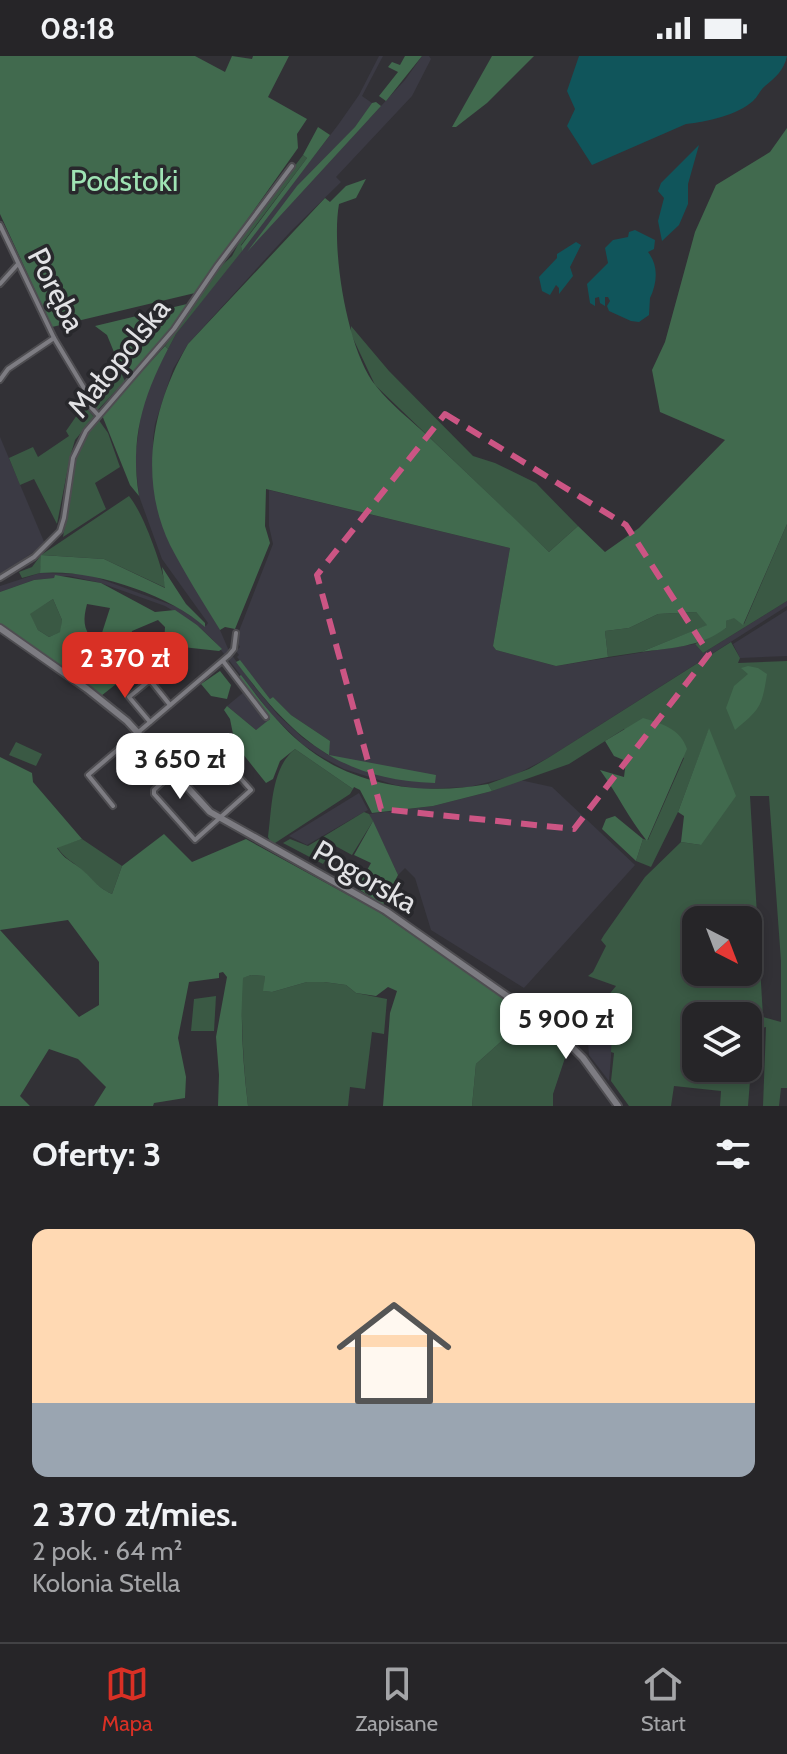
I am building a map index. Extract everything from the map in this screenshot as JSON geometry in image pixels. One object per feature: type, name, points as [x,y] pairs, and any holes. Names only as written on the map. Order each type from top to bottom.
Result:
[{"type":"street","name":"Małopolska","points":[[0,578],[34,557],[60,531],[78,443],[98,415],[145,366],[174,329],[292,166]]},
{"type":"street","name":"Poręba","points":[[0,225],[54,338],[87,393],[88,405],[98,415]]},
{"type":"street","points":[[0,284],[18,264]]},
{"type":"street","points":[[0,380],[8,369],[54,338]]},
{"type":"street","name":"Pogorska","points":[[0,628],[87,689],[139,732],[219,818],[386,911],[524,1006],[575,1049],[618,1106]]},
{"type":"street","points":[[113,806],[88,775],[223,661],[234,649],[236,633]]},
{"type":"street","points":[[223,661],[266,717]]},
{"type":"street","points":[[150,722],[129,697],[150,680],[170,705]]},
{"type":"street","points":[[207,741],[251,790],[195,840],[154,794],[154,790],[173,771],[207,741]]},
{"type":"highlighted area","points":[[445,414],[626,525],[709,654],[574,829],[381,809],[317,575]]},
{"type":"shaded area","points":[[379,56],[383,56],[362,96],[372,103],[364,117],[369,119],[405,80],[422,56],[431,59],[412,96],[336,177],[341,182],[291,231],[188,344],[173,369],[155,424],[155,492],[169,542],[229,651],[254,686],[278,715],[328,755],[330,741],[291,715],[273,697],[270,699],[237,657],[239,631],[273,544],[269,526],[269,490],[510,548],[493,646],[496,650],[556,666],[695,644],[703,653],[787,601],[787,606],[548,758],[513,776],[469,787],[420,789],[395,785],[344,769],[320,756],[302,744],[273,716],[213,640],[197,625],[165,606],[101,583],[69,576],[34,580],[0,592],[0,586],[40,573],[87,574],[177,607],[206,626],[208,623],[162,559],[139,496],[135,458],[142,406],[153,377],[176,334],[338,125],[359,95]]},
{"type":"shaded area","points":[[0,437],[45,544],[0,575]]},
{"type":"shaded area","points":[[787,610],[787,656],[740,658],[733,644]]},
{"type":"shaded area","points":[[244,692],[268,722],[256,730],[227,706]]},
{"type":"shaded area","points":[[520,780],[552,787],[635,865],[524,988],[431,930],[415,878],[405,868],[398,875],[369,814],[433,806],[492,791]]},
{"type":"shaded area","points":[[359,793],[368,810],[307,845],[289,836]]},
{"type":"shaded area","points":[[612,1027],[609,1081],[589,1055],[587,1030]]},
{"type":"green space","name":"Podstoki","points":[[0,56],[195,56],[225,72],[232,56],[252,59],[253,56],[289,56],[268,97],[307,119],[297,134],[298,148],[195,293],[52,327],[0,214]]},
{"type":"green space","points":[[405,56],[422,56],[386,101],[379,96],[398,72],[388,67],[392,62],[400,65]]},
{"type":"green space","points":[[492,56],[534,56],[487,103],[452,127]]},
{"type":"green space","points":[[376,102],[381,106],[247,252],[297,186]]},
{"type":"green space","points":[[318,127],[330,135],[242,251],[241,246],[307,158],[303,155]]},
{"type":"green space","points":[[787,128],[787,524],[743,625],[734,618],[726,621],[726,628],[706,639],[685,646],[641,652],[707,625],[696,612],[658,614],[629,628],[605,631],[608,657],[556,666],[496,650],[493,646],[510,548],[266,489],[265,526],[270,543],[235,629],[225,627],[220,630],[170,545],[160,520],[152,468],[158,417],[188,344],[325,198],[330,202],[346,186],[366,179],[356,198],[339,204],[337,246],[349,325],[366,370],[376,386],[549,552],[578,526],[605,552],[639,528],[725,440],[660,412],[652,370],[665,342],[695,232],[716,185],[770,152]]},
{"type":"green space","points":[[303,155],[307,158],[168,349],[165,346],[218,269],[232,256],[243,235]]},
{"type":"green space","points":[[191,303],[135,372],[123,374],[107,335],[95,326]]},
{"type":"green space","points":[[351,326],[389,371],[473,456],[536,483],[578,526],[549,552],[375,385],[351,334]]},
{"type":"green space","points":[[165,346],[168,349],[151,385],[140,420],[136,456],[139,496],[130,485],[102,415]]},
{"type":"green space","points":[[120,371],[125,381],[96,412],[89,403],[89,396]]},
{"type":"green space","points":[[84,405],[94,417],[75,440],[57,524],[34,479],[20,485],[9,458],[33,447],[38,457],[69,436],[66,431]]},
{"type":"green space","points":[[98,419],[108,433],[120,467],[95,483],[106,509],[63,537],[77,454]]},
{"type":"green space","points":[[129,496],[152,540],[166,588],[104,559],[42,555],[40,573],[22,578],[19,572],[32,567],[41,555]]},
{"type":"green space","points":[[787,524],[787,601],[703,653],[695,644],[726,628],[726,621],[734,617],[744,624]]},
{"type":"green space","points":[[41,555],[104,559],[165,588],[162,567],[205,627],[171,604],[127,586],[81,575],[40,573]]},
{"type":"green space","points":[[55,575],[101,583],[155,612],[175,610],[197,625],[222,649],[164,645],[165,627],[158,620],[132,631],[129,652],[122,666],[125,677],[101,696],[0,625],[0,592],[34,580],[54,578]],"holes":[[[53,599],[62,620],[60,632],[49,637],[38,630],[30,614]],[[87,604],[110,608],[100,639],[93,640],[86,628]]]},
{"type":"green space","points":[[53,599],[62,620],[61,632],[49,637],[38,630],[29,614]]},
{"type":"green space","points":[[696,612],[708,625],[641,652],[608,657],[605,631],[629,628],[658,614]]},
{"type":"green space","points":[[731,642],[740,658],[738,663],[787,661],[787,1088],[781,1088],[779,1106],[763,1106],[766,1027],[762,1028],[762,1002],[682,1002],[682,1082],[750,1082],[748,1106],[720,1106],[721,1091],[674,1086],[671,1106],[629,1106],[611,1081],[614,1053],[611,1052],[612,1026],[587,1030],[588,1020],[616,986],[588,976],[606,946],[601,940],[604,935],[645,877],[681,842],[701,845],[709,729],[678,812],[651,867],[636,861],[643,839],[648,840],[684,758],[624,729],[569,764],[492,791],[488,784],[529,769]]},
{"type":"green space","points":[[141,647],[175,650],[187,663],[165,679],[148,665],[135,675],[126,670]]},
{"type":"green space","points":[[240,660],[270,699],[273,697],[291,715],[330,741],[329,754],[277,712],[236,662]]},
{"type":"green space","points":[[748,666],[767,674],[765,685],[758,706],[735,730],[726,708],[734,686],[748,674],[741,668]]},
{"type":"green space","points":[[220,671],[231,685],[227,699],[211,696],[201,684]]},
{"type":"green space","points":[[241,675],[293,736],[322,759],[344,770],[390,785],[440,789],[488,784],[492,791],[433,806],[372,813],[360,790],[353,789],[295,749],[280,761],[273,779],[266,783],[235,744],[230,719],[224,710],[227,706],[256,730],[270,719],[238,677]]},
{"type":"green space","points":[[643,718],[675,732],[687,749],[647,841],[600,770],[624,777],[626,761],[614,756],[605,741]]},
{"type":"green space","points":[[709,728],[736,796],[701,845],[681,842],[684,816],[678,812]]},
{"type":"green space","points":[[16,742],[42,754],[36,766],[9,755]]},
{"type":"green space","points":[[295,749],[353,789],[350,794],[272,845],[268,837],[274,789],[281,767]]},
{"type":"green space","points":[[331,755],[436,775],[435,783],[371,773]]},
{"type":"green space","points":[[0,757],[32,773],[33,782],[82,839],[57,848],[101,888],[112,894],[122,866],[164,834],[192,862],[246,839],[379,912],[507,1000],[515,1013],[505,1038],[476,1064],[472,1106],[383,1106],[390,1013],[397,991],[388,987],[376,996],[356,993],[346,985],[307,982],[272,992],[263,991],[265,976],[251,975],[243,978],[242,994],[242,1042],[248,1106],[218,1106],[216,1037],[227,977],[223,972],[219,973],[219,978],[189,982],[178,1038],[186,1077],[185,1098],[154,1103],[153,1106],[94,1106],[106,1087],[78,1059],[49,1049],[20,1096],[30,1106],[0,1106]],"holes":[[[68,920],[99,962],[99,1005],[79,1017],[0,930]]]},
{"type":"green space","points":[[364,812],[373,821],[352,855],[330,843],[326,851],[329,854],[323,864],[283,843],[290,839],[308,846]]},
{"type":"green space","points":[[615,816],[643,839],[636,861],[602,829],[606,819]]},
{"type":"green space","points":[[373,821],[398,875],[383,905],[357,888],[371,863],[354,855]]},
{"type":"green space","points":[[82,839],[122,866],[112,894],[95,883],[57,847]]},
{"type":"green space","points":[[265,976],[264,991],[272,992],[307,982],[324,982],[346,985],[356,993],[387,999],[384,1034],[372,1032],[365,1089],[350,1087],[348,1106],[248,1106],[242,978]]},
{"type":"green space","points":[[216,996],[214,1031],[191,1031],[194,999]]},
{"type":"green space","points":[[507,1000],[556,1036],[568,1049],[553,1094],[553,1106],[472,1106],[476,1064],[505,1038],[515,1013]]},
{"type":"water","points":[[579,56],[787,56],[776,76],[753,101],[739,110],[712,120],[686,124],[592,165],[567,126],[575,109],[567,91]]},
{"type":"water","points":[[699,145],[688,184],[688,204],[679,225],[662,241],[658,221],[664,198],[658,191],[661,183]]},
{"type":"water","points":[[635,230],[655,240],[654,249],[648,252],[656,275],[649,315],[639,322],[609,311],[608,297],[605,297],[605,306],[600,303],[599,297],[595,298],[595,306],[590,303],[587,284],[608,263],[605,248],[613,240],[628,237],[629,232]]},
{"type":"water","points":[[576,242],[581,245],[570,267],[573,276],[559,294],[556,285],[550,295],[542,291],[539,277],[557,258],[557,254]]}]
